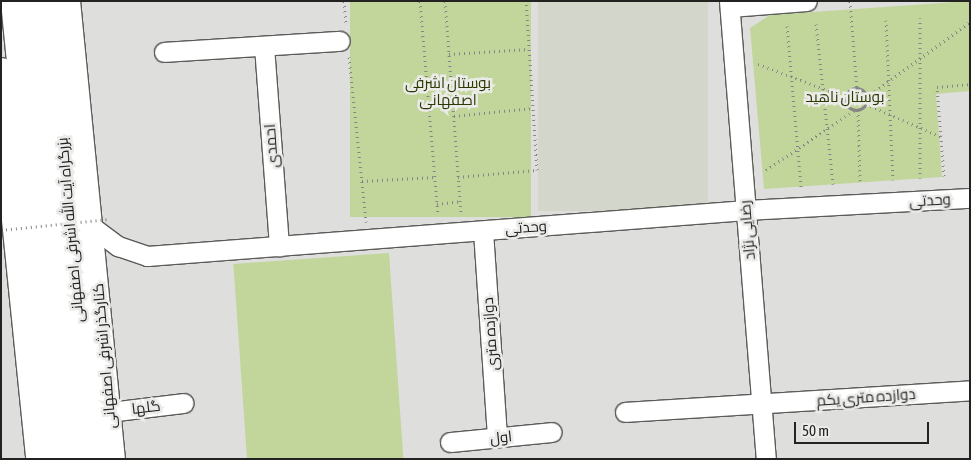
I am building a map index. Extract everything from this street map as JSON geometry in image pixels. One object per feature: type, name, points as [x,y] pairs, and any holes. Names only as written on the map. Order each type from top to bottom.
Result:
[{"type":"highway","name":"بزرگراه آیت الله اشرفی اصفهانی","points":[[48,1],[83,255],[90,459]]},
{"type":"highway","points":[[1,72],[40,459]]},
{"type":"main road","name":"کنارگذر اشرفی اصفهانی","points":[[68,1],[100,223],[83,255],[108,412],[113,459]]},
{"type":"street","points":[[10,1],[56,459]]},
{"type":"street","points":[[27,1],[73,459]]},
{"type":"street","points":[[729,4],[807,1]]},
{"type":"street","name":"رضایی نژاد","points":[[729,4],[766,459]]},
{"type":"street","points":[[164,52],[345,40]]},
{"type":"street","name":"احمدی","points":[[264,46],[279,246]]},
{"type":"street","name":"وحدتی","points":[[100,223],[118,246],[147,256],[746,210],[970,198]]},
{"type":"street","name":"دوازده متری","points":[[483,231],[497,438]]},
{"type":"street","name":"دوازده متری یکم","points":[[625,412],[970,390]]},
{"type":"street","name":"گلها","points":[[108,412],[183,403]]},
{"type":"street","name":"اول","points":[[450,442],[552,432]]},
{"type":"path","points":[[344,1],[345,40],[368,240]]},
{"type":"path","points":[[420,1],[440,234]]},
{"type":"path","points":[[445,1],[462,232]]},
{"type":"path","points":[[458,177],[537,170],[526,1]]},
{"type":"path","points":[[850,1],[856,88],[867,97]]},
{"type":"path","points":[[920,18],[920,178]]},
{"type":"path","points":[[886,20],[894,180]]},
{"type":"path","points":[[866,104],[867,97],[970,22]]},
{"type":"path","points":[[816,24],[833,184]]},
{"type":"path","points":[[787,26],[801,187]]},
{"type":"path","points":[[449,54],[529,48]]},
{"type":"path","points":[[758,64],[846,97],[856,110],[860,182]]},
{"type":"path","points":[[944,176],[937,87],[970,84]]},
{"type":"path","points":[[846,97],[856,88]]},
{"type":"path","points":[[866,104],[941,137]]},
{"type":"path","points":[[766,170],[866,104]]},
{"type":"path","points":[[454,116],[533,108]]},
{"type":"path","points":[[362,181],[435,177]]},
{"type":"path","points":[[437,204],[460,201]]},
{"type":"path","points":[[1,230],[100,223]]},
{"type":"shaded area","points":[[538,1],[708,1],[708,211],[538,211]]},
{"type":"green space","name":"بوستان اشرفی اصفهانی","points":[[350,1],[531,1],[531,217],[350,217]]},
{"type":"green space","name":"بوستان ناهید","points":[[970,1],[970,91],[936,94],[942,177],[764,189],[750,28],[770,15]]},
{"type":"green space","points":[[389,253],[403,459],[247,459],[233,264]]}]
